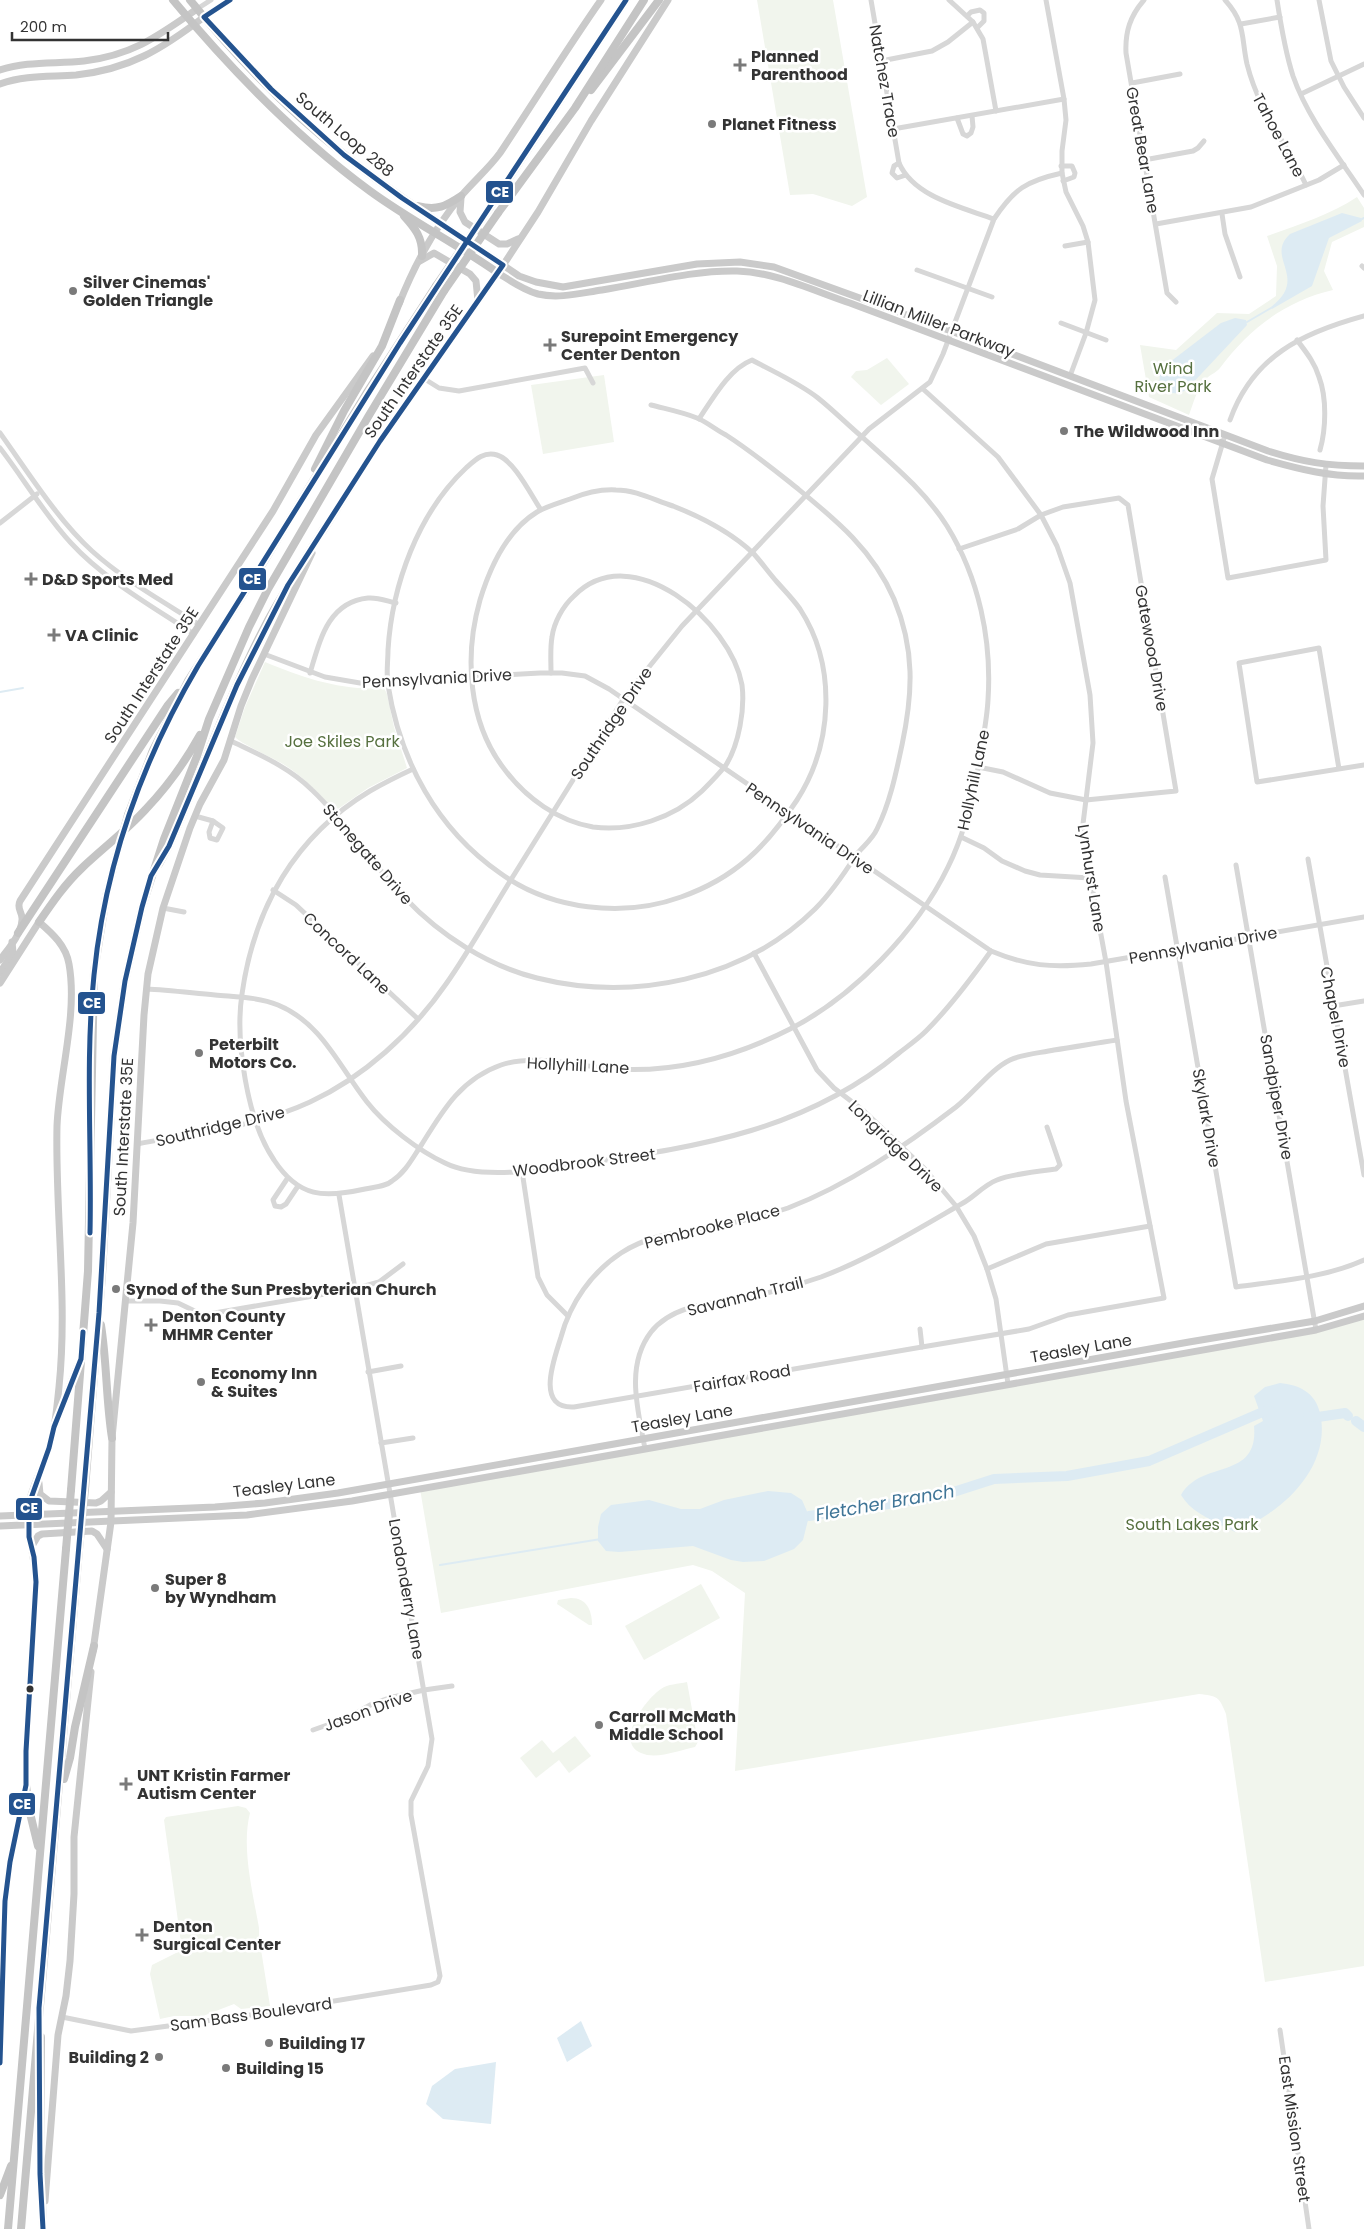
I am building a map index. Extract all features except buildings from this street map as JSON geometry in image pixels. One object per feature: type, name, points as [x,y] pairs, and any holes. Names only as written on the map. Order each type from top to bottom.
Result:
[{"type":"highway","name":"South Loop 288","points":[[173,0],[255,92],[310,144],[358,182],[397,209],[498,273]]},
{"type":"highway","name":"South Loop 288","points":[[190,0],[261,80],[319,134],[410,204],[503,265]]},
{"type":"highway","points":[[8,2229],[81,1359],[89,1242],[94,972],[106,897],[116,857],[128,815],[154,750],[188,681],[436,286],[626,0]]},
{"type":"highway","points":[[21,2229],[99,1313],[114,1056],[125,981],[142,907],[226,676],[268,589],[444,291],[575,108],[644,0]]},
{"type":"highway","points":[[575,108],[598,82],[659,0]]},
{"type":"highway","points":[[303,138],[312,128]]},
{"type":"highway","points":[[310,144],[319,134]]},
{"type":"highway","points":[[410,204],[435,209],[448,205],[461,196]]},
{"type":"highway","points":[[397,209],[419,234],[422,241],[422,256]]},
{"type":"highway","points":[[294,511],[344,411],[382,346],[400,300]]},
{"type":"highway","points":[[152,876],[169,846],[237,685],[265,627],[288,585],[324,528]]},
{"type":"highway","points":[[18,932],[168,705],[188,681]]},
{"type":"highway","points":[[39,922],[60,893],[81,869],[132,824],[159,795],[189,754],[209,719]]},
{"type":"highway","points":[[99,1313],[106,1356],[107,1403],[112,1438]]},
{"type":"highway","points":[[54,1427],[81,1359]]},
{"type":"highway","points":[[59,1793],[70,1758],[75,1727],[94,1646]]},
{"type":"highway","points":[[26,1784],[29,1809],[40,1853]]},
{"type":"highway","points":[[40,2008],[42,2049],[40,2196],[43,2228]]},
{"type":"highway","points":[[0,2195],[14,2157]]},
{"type":"main road","name":"South Interstate 35E","points":[[18,932],[22,920],[18,908],[20,901],[273,512],[303,455],[374,355],[417,264],[435,232],[461,196],[498,155],[554,72],[564,52],[601,0]]},
{"type":"main road","name":"South Interstate 35E","points":[[43,2228],[57,2044],[70,1961],[76,1816],[94,1646],[111,1522],[112,1438],[138,1144],[146,988],[163,908],[181,851],[195,816],[224,760],[241,706],[287,602],[324,528],[423,378],[498,273],[555,185],[591,120],[668,0]]},
{"type":"main road","points":[[0,70],[28,64],[83,61],[128,51],[163,34],[197,9]]},
{"type":"main road","points":[[0,84],[29,77],[83,74],[122,66],[143,58],[204,17]]},
{"type":"main road","points":[[83,74],[120,63],[128,51]]},
{"type":"main road","points":[[28,64],[29,77]]},
{"type":"main road","points":[[461,196],[460,212],[465,222],[499,244],[508,244],[520,238]]},
{"type":"main road","points":[[417,264],[434,253],[439,255],[470,274],[476,281],[478,301]]},
{"type":"main road","points":[[719,272],[726,263]]},
{"type":"main road","name":"Lillian Miller Parkway","points":[[503,265],[519,276],[549,286],[563,287],[697,264],[726,263],[774,267],[952,331],[1225,435],[1304,462],[1326,465],[1364,466]]},
{"type":"main road","name":"Lillian Miller Parkway","points":[[498,273],[526,290],[540,294],[573,295],[719,272],[754,273],[788,281],[1221,443],[1301,470],[1325,474],[1364,476]]},
{"type":"main road","points":[[614,278],[618,287]]},
{"type":"main road","points":[[836,299],[840,290]]},
{"type":"main road","points":[[0,983],[39,922],[53,934],[66,952],[70,976],[67,1038],[57,1125],[62,1324],[59,1386],[54,1427],[29,1504],[28,1515],[36,1582],[26,1751],[26,1784],[2,1901],[0,2063]]},
{"type":"main road","points":[[0,960],[18,932]]},
{"type":"main road","points":[[0,973],[13,952],[12,942]]},
{"type":"main road","name":"Teasley Lane","points":[[0,1516],[265,1503],[388,1484],[1315,1321],[1364,1306]]},
{"type":"main road","name":"Teasley Lane","points":[[0,1526],[267,1513],[390,1494],[1316,1330],[1364,1316]]},
{"type":"main road","points":[[39,1477],[40,1494],[49,1501],[96,1503],[111,1492]]},
{"type":"main road","points":[[265,1503],[267,1513]]},
{"type":"main road","points":[[32,1546],[38,1536],[42,1534],[92,1531],[107,1548]]},
{"type":"street","points":[[197,9],[211,0]]},
{"type":"street","points":[[204,17],[230,0]]},
{"type":"street","name":"Natchez Trace","points":[[871,0],[899,162],[906,175],[920,189],[994,219]]},
{"type":"street","points":[[949,0],[973,22],[983,40],[996,111]]},
{"type":"street","points":[[1046,0],[1066,120],[1061,166],[1063,181],[1088,242],[1095,300],[1086,333],[1070,376]]},
{"type":"street","name":"Great Bear Lane","points":[[1144,0],[1132,16],[1125,39],[1167,292],[1176,302]]},
{"type":"street","name":"Tahoe Lane","points":[[1225,0],[1241,24],[1247,63],[1261,105],[1306,185]]},
{"type":"street","points":[[1277,0],[1288,60],[1301,94],[1364,195]]},
{"type":"street","points":[[1319,0],[1326,43],[1338,76],[1364,118]]},
{"type":"street","points":[[967,16],[980,10],[984,13],[984,21],[977,28]]},
{"type":"street","points":[[1241,24],[1280,17]]},
{"type":"street","points":[[881,61],[932,51],[948,42],[973,22]]},
{"type":"street","points":[[1301,94],[1364,64]]},
{"type":"street","points":[[1132,83],[1180,74]]},
{"type":"street","points":[[893,129],[1064,99]]},
{"type":"street","points":[[957,118],[959,128],[967,136],[971,134],[973,127],[972,116]]},
{"type":"street","points":[[1144,160],[1193,151],[1204,141]]},
{"type":"street","name":"Natchez Trace","points":[[899,162],[894,166],[892,173],[897,178],[906,175]]},
{"type":"street","points":[[1156,224],[1222,214],[1251,207],[1329,175],[1344,165]]},
{"type":"street","points":[[1061,166],[1072,166],[1075,170],[1074,177],[1063,181]]},
{"type":"street","name":"Southridge Drive","points":[[138,1144],[256,1121],[310,1102],[374,1062],[418,1019],[445,986],[624,698],[645,670],[697,610],[862,437],[887,414],[923,389],[935,373],[994,219],[1006,202],[1023,186],[1042,178],[1062,173]]},
{"type":"street","points":[[1222,214],[1225,234],[1240,277]]},
{"type":"street","points":[[1065,246],[1088,242]]},
{"type":"street","points":[[917,270],[992,298]]},
{"type":"street","points":[[1230,420],[1237,400],[1255,374],[1272,357],[1310,333],[1364,316]]},
{"type":"street","points":[[1060,323],[1106,340]]},
{"type":"street","points":[[1297,340],[1312,360],[1320,378],[1323,394],[1324,437],[1320,450]]},
{"type":"street","name":"Hollyhill Lane","points":[[412,769],[369,791],[335,815],[301,848],[274,890],[254,935],[241,997],[240,1033],[244,1072],[256,1121],[270,1155],[287,1179],[312,1192],[339,1195],[389,1185],[407,1167],[454,1095],[480,1075],[504,1064],[531,1060],[620,1070],[683,1067],[740,1052],[793,1027],[828,1006],[864,975],[901,938],[947,870],[961,837],[978,767],[988,702],[988,647],[976,590],[959,549],[931,503],[910,481],[816,396],[752,360],[742,364],[722,386],[699,419]]},
{"type":"street","points":[[423,378],[439,388],[460,392],[586,368],[592,383]]},
{"type":"street","name":"Lynhurst Lane","points":[[923,389],[998,457],[1041,515],[1056,546],[1070,583],[1090,695],[1093,743],[1082,832],[1106,962],[1137,1164],[1164,1298]]},
{"type":"street","name":"Stonegate Drive","points":[[231,742],[282,766],[312,790],[406,899],[442,930],[469,948],[504,967],[536,978],[568,985],[610,988],[676,981],[728,965],[754,953],[783,935],[817,907],[876,831],[892,790],[911,700],[909,649],[896,604],[876,565],[850,532],[757,455],[699,419],[651,405]]},
{"type":"street","points":[[0,433],[58,515],[91,550],[116,570],[200,625]]},
{"type":"street","points":[[1225,435],[1221,443],[1212,479],[1228,578],[1326,560],[1323,506],[1326,465]]},
{"type":"street","points":[[0,448],[52,521],[85,557],[107,576],[194,634]]},
{"type":"street","points":[[540,510],[510,464],[495,454],[488,454],[477,459],[450,483],[428,518],[412,550],[396,603],[389,636],[387,682],[402,742],[412,769],[427,797],[457,837],[477,857],[510,881],[542,896],[588,907],[629,907],[672,900],[719,880],[742,866],[773,835],[807,785],[822,744],[826,706],[825,676],[815,639],[800,609],[752,552],[699,516],[634,492],[613,490],[587,493],[540,510],[527,520],[508,540],[496,558],[488,577],[473,629],[471,678],[478,718],[492,752],[520,787],[552,812],[571,822],[593,827],[613,828],[642,824],[668,815],[693,800],[723,768],[732,751],[739,729],[742,707],[742,684],[735,663],[726,644],[697,610],[659,585],[640,578],[617,576],[593,583],[579,590],[567,602],[556,624],[551,640],[551,673]]},
{"type":"street","points":[[30,488],[37,483]]},
{"type":"street","points":[[0,523],[36,496],[41,489]]},
{"type":"street","name":"Gatewood Drive","points":[[1041,515],[1063,507],[1119,498],[1128,505],[1176,785],[1176,791],[1086,800]]},
{"type":"street","points":[[959,549],[1018,528],[1041,515]]},
{"type":"street","points":[[85,557],[91,550]]},
{"type":"street","points":[[310,673],[324,629],[331,617],[349,602],[370,598],[396,603]]},
{"type":"street","points":[[1340,769],[1319,648],[1239,663],[1257,782],[1340,769],[1364,765]]},
{"type":"street","name":"Pennsylvania Drive","points":[[264,654],[310,673],[345,681],[387,682],[551,673],[585,676],[624,698],[991,951],[1016,961],[1047,967],[1106,962],[1364,917]]},
{"type":"street","points":[[978,767],[1003,772],[1050,793],[1086,800]]},
{"type":"street","points":[[195,816],[213,821]]},
{"type":"street","points":[[961,837],[984,848],[1002,861],[1040,876],[1090,878]]},
{"type":"street","name":"Chapel Drive","points":[[1308,859],[1340,1050],[1346,1065],[1364,1175]]},
{"type":"street","name":"Sandpiper Drive","points":[[1236,865],[1316,1330]]},
{"type":"street","name":"Skylark Drive","points":[[1165,877],[1236,1287],[1308,1276]]},
{"type":"street","name":"Concord Lane","points":[[274,890],[296,905],[418,1019]]},
{"type":"street","points":[[163,908],[184,912]]},
{"type":"street","name":"Woodbrook Street","points":[[146,988],[241,997],[268,1002],[293,1013],[323,1039],[367,1103],[386,1122],[419,1147],[445,1164],[464,1170],[522,1171],[652,1154],[724,1139],[774,1124],[841,1093],[882,1067],[925,1032],[967,986],[991,951]]},
{"type":"street","name":"Longridge Drive","points":[[754,953],[817,1070],[901,1146],[939,1185],[956,1206],[974,1236],[996,1299],[1008,1384]]},
{"type":"street","points":[[1333,1006],[1364,1001]]},
{"type":"street","name":"Pembrooke Place","points":[[562,1405],[553,1396],[549,1380],[568,1316],[577,1298],[596,1274],[622,1252],[641,1242],[671,1233],[736,1223],[787,1208],[838,1185],[901,1146],[956,1107],[1010,1060],[1038,1053],[1117,1040]]},
{"type":"street","name":"Savannah Trail","points":[[645,1449],[636,1397],[635,1371],[639,1350],[652,1331],[668,1317],[685,1310],[763,1294],[822,1276],[871,1254],[956,1206],[997,1180],[1060,1166],[1047,1127]]},
{"type":"street","points":[[522,1171],[538,1277],[547,1295],[568,1316]]},
{"type":"street","points":[[287,1179],[273,1200],[275,1206],[281,1207],[286,1204],[298,1186]]},
{"type":"street","name":"Londonderry Lane","points":[[339,1195],[432,1739],[428,1766],[411,1801],[411,1815],[440,1976],[438,1980]]},
{"type":"street","points":[[987,1269],[1046,1244],[1150,1226]]},
{"type":"street","points":[[1308,1276],[1346,1268],[1364,1260]]},
{"type":"street","points":[[125,1302],[160,1300],[178,1303],[203,1315],[354,1289],[380,1282],[403,1264]]},
{"type":"street","name":"Fairfax Road","points":[[562,1405],[574,1407],[1001,1333],[1029,1330],[1068,1315],[1164,1298]]},
{"type":"street","points":[[920,1330],[922,1347]]},
{"type":"street","points":[[368,1372],[401,1366]]},
{"type":"street","points":[[381,1443],[413,1438]]},
{"type":"street","name":"Jason Drive","points":[[313,1730],[347,1718],[372,1704],[424,1690],[452,1686]]},
{"type":"street","name":"Sam Bass Boulevard","points":[[62,2017],[132,2031],[340,2001],[431,1985],[438,1980]]},
{"type":"street","name":"East Mission Street","points":[[1280,2030],[1309,2229]]},
{"type":"green space","points":[[757,0],[833,0],[867,197],[852,206],[813,194],[790,195]]},
{"type":"green space","name":"Wind River Park","points":[[1357,197],[1364,208],[1364,227],[1332,242],[1324,271],[1333,290],[1299,301],[1269,318],[1256,329],[1218,370],[1205,380],[1197,392],[1189,415],[1149,397],[1140,345],[1176,350],[1217,313],[1249,314],[1276,296],[1277,266],[1267,236],[1302,224]]},
{"type":"green space","points":[[887,358],[909,384],[881,405],[851,377],[856,371],[867,370]]},
{"type":"green space","points":[[604,375],[614,442],[543,454],[531,385]]},
{"type":"green space","name":"Joe Skiles Park","points":[[265,662],[323,682],[353,687],[384,688],[407,768],[368,788],[335,811],[297,774],[278,761],[238,740],[235,737],[245,707]]},
{"type":"green space","name":"South Lakes Park","points":[[1364,1316],[1364,1966],[1265,1982],[1226,1714],[1219,1700],[1214,1696],[1199,1694],[735,1771],[745,1593],[712,1571],[693,1565],[441,1613],[420,1489],[1316,1330]]},
{"type":"green space","points":[[701,1584],[720,1618],[644,1660],[625,1626]]},
{"type":"green space","points":[[571,1598],[581,1600],[588,1606],[592,1625],[589,1625],[557,1604],[558,1600]]},
{"type":"green space","points":[[687,1682],[698,1742],[695,1747],[661,1755],[641,1753],[633,1747],[631,1739],[635,1720],[641,1710],[664,1687]]},
{"type":"green space","points":[[575,1736],[591,1756],[569,1773],[559,1760],[536,1778],[520,1758],[542,1740],[553,1753]]},
{"type":"green space","points":[[238,1806],[246,1808],[250,1813],[247,1856],[270,2006],[241,2009],[234,2004],[203,2016],[174,2016],[160,2019],[150,1974],[152,1965],[182,1950],[164,1820],[166,1817]]},
{"type":"shaded area","points":[[1342,213],[1361,218],[1362,221],[1329,238],[1312,286],[1272,309],[1271,307],[1282,296],[1287,286],[1282,251],[1283,243],[1290,234]]},
{"type":"shaded area","points":[[1235,318],[1246,320],[1247,325],[1188,388],[1178,393],[1160,391],[1160,370],[1158,364],[1160,362],[1167,364],[1221,323]]},
{"type":"shaded area","points":[[1280,1383],[1305,1391],[1318,1406],[1322,1429],[1316,1460],[1299,1487],[1288,1498],[1262,1518],[1235,1532],[1198,1512],[1181,1495],[1190,1484],[1202,1477],[1238,1463],[1248,1455],[1253,1443],[1254,1426],[1263,1421],[1254,1396],[1265,1387]]},
{"type":"shaded area","points":[[768,1491],[791,1493],[802,1500],[809,1516],[803,1540],[794,1549],[764,1561],[743,1562],[731,1560],[693,1546],[619,1552],[606,1551],[598,1541],[598,1527],[601,1514],[611,1505],[649,1500],[681,1509],[700,1509],[724,1500]]},
{"type":"shaded area","points":[[581,2021],[592,2046],[567,2062],[557,2038]]},
{"type":"shaded area","points":[[496,2062],[491,2124],[443,2119],[426,2104],[432,2086],[455,2069]]},
{"type":"waterway","points":[[1247,322],[1271,308]]},
{"type":"waterway","points":[[0,692],[23,688]]},
{"type":"waterway","name":"Fletcher Branch","points":[[809,1516],[941,1496],[994,1479],[1067,1476],[1149,1461],[1265,1411],[1272,1412]]},
{"type":"waterway","name":"Fletcher Branch","points":[[1308,1416],[1318,1417],[1345,1413],[1348,1416]]},
{"type":"waterway","name":"Fletcher Branch","points":[[1356,1421],[1364,1427]]},
{"type":"waterway","name":"Fletcher Branch","points":[[440,1565],[601,1539]]},
{"type":"transit line","name":"CE","points":[[43,2229],[40,2174],[39,2008],[99,1313],[114,1056],[125,981],[142,907],[151,876],[169,846],[237,685],[288,585],[380,441],[503,265],[402,198],[344,155],[271,89],[204,17],[230,0]]},
{"type":"transit line","name":"CE","points":[[90,1233],[89,1072],[94,975],[99,934],[107,894],[117,854],[143,777],[178,702],[198,666],[400,343],[626,0]]},
{"type":"transit line","name":"CE","points":[[0,2063],[5,1901],[10,1862],[26,1785],[26,1751],[36,1582],[34,1557],[29,1537],[29,1504],[49,1448],[54,1427],[81,1359],[83,1332]]},
{"type":"place","name":"Planned Parenthood","points":[[740,65]]},
{"type":"place","name":"Planet Fitness","points":[[712,124]]},
{"type":"place","name":"Silver Cinemas' Golden Triangle","points":[[73,291]]},
{"type":"place","name":"Surepoint Emergency Center Denton","points":[[550,345]]},
{"type":"place","name":"The Wildwood Inn","points":[[1064,431]]},
{"type":"place","name":"D&D Sports Med","points":[[31,579]]},
{"type":"place","name":"VA Clinic","points":[[54,635]]},
{"type":"place","name":"Peterbilt Motors Co.","points":[[199,1053]]},
{"type":"place","name":"Synod of the Sun Presbyterian Church","points":[[116,1289]]},
{"type":"place","name":"Denton County MHMR Center","points":[[151,1325]]},
{"type":"place","name":"Economy Inn & Suites","points":[[201,1382]]},
{"type":"place","name":"Super 8 by Wyndham","points":[[155,1588]]},
{"type":"place","name":"Carroll McMath Middle School","points":[[599,1725]]},
{"type":"place","name":"UNT Kristin Farmer Autism Center","points":[[126,1784]]},
{"type":"place","name":"Denton Surgical Center","points":[[142,1935]]},
{"type":"place","name":"Building 17","points":[[269,2043]]},
{"type":"place","name":"Building 2","points":[[159,2057]]},
{"type":"place","name":"Building 15","points":[[226,2068]]}]
